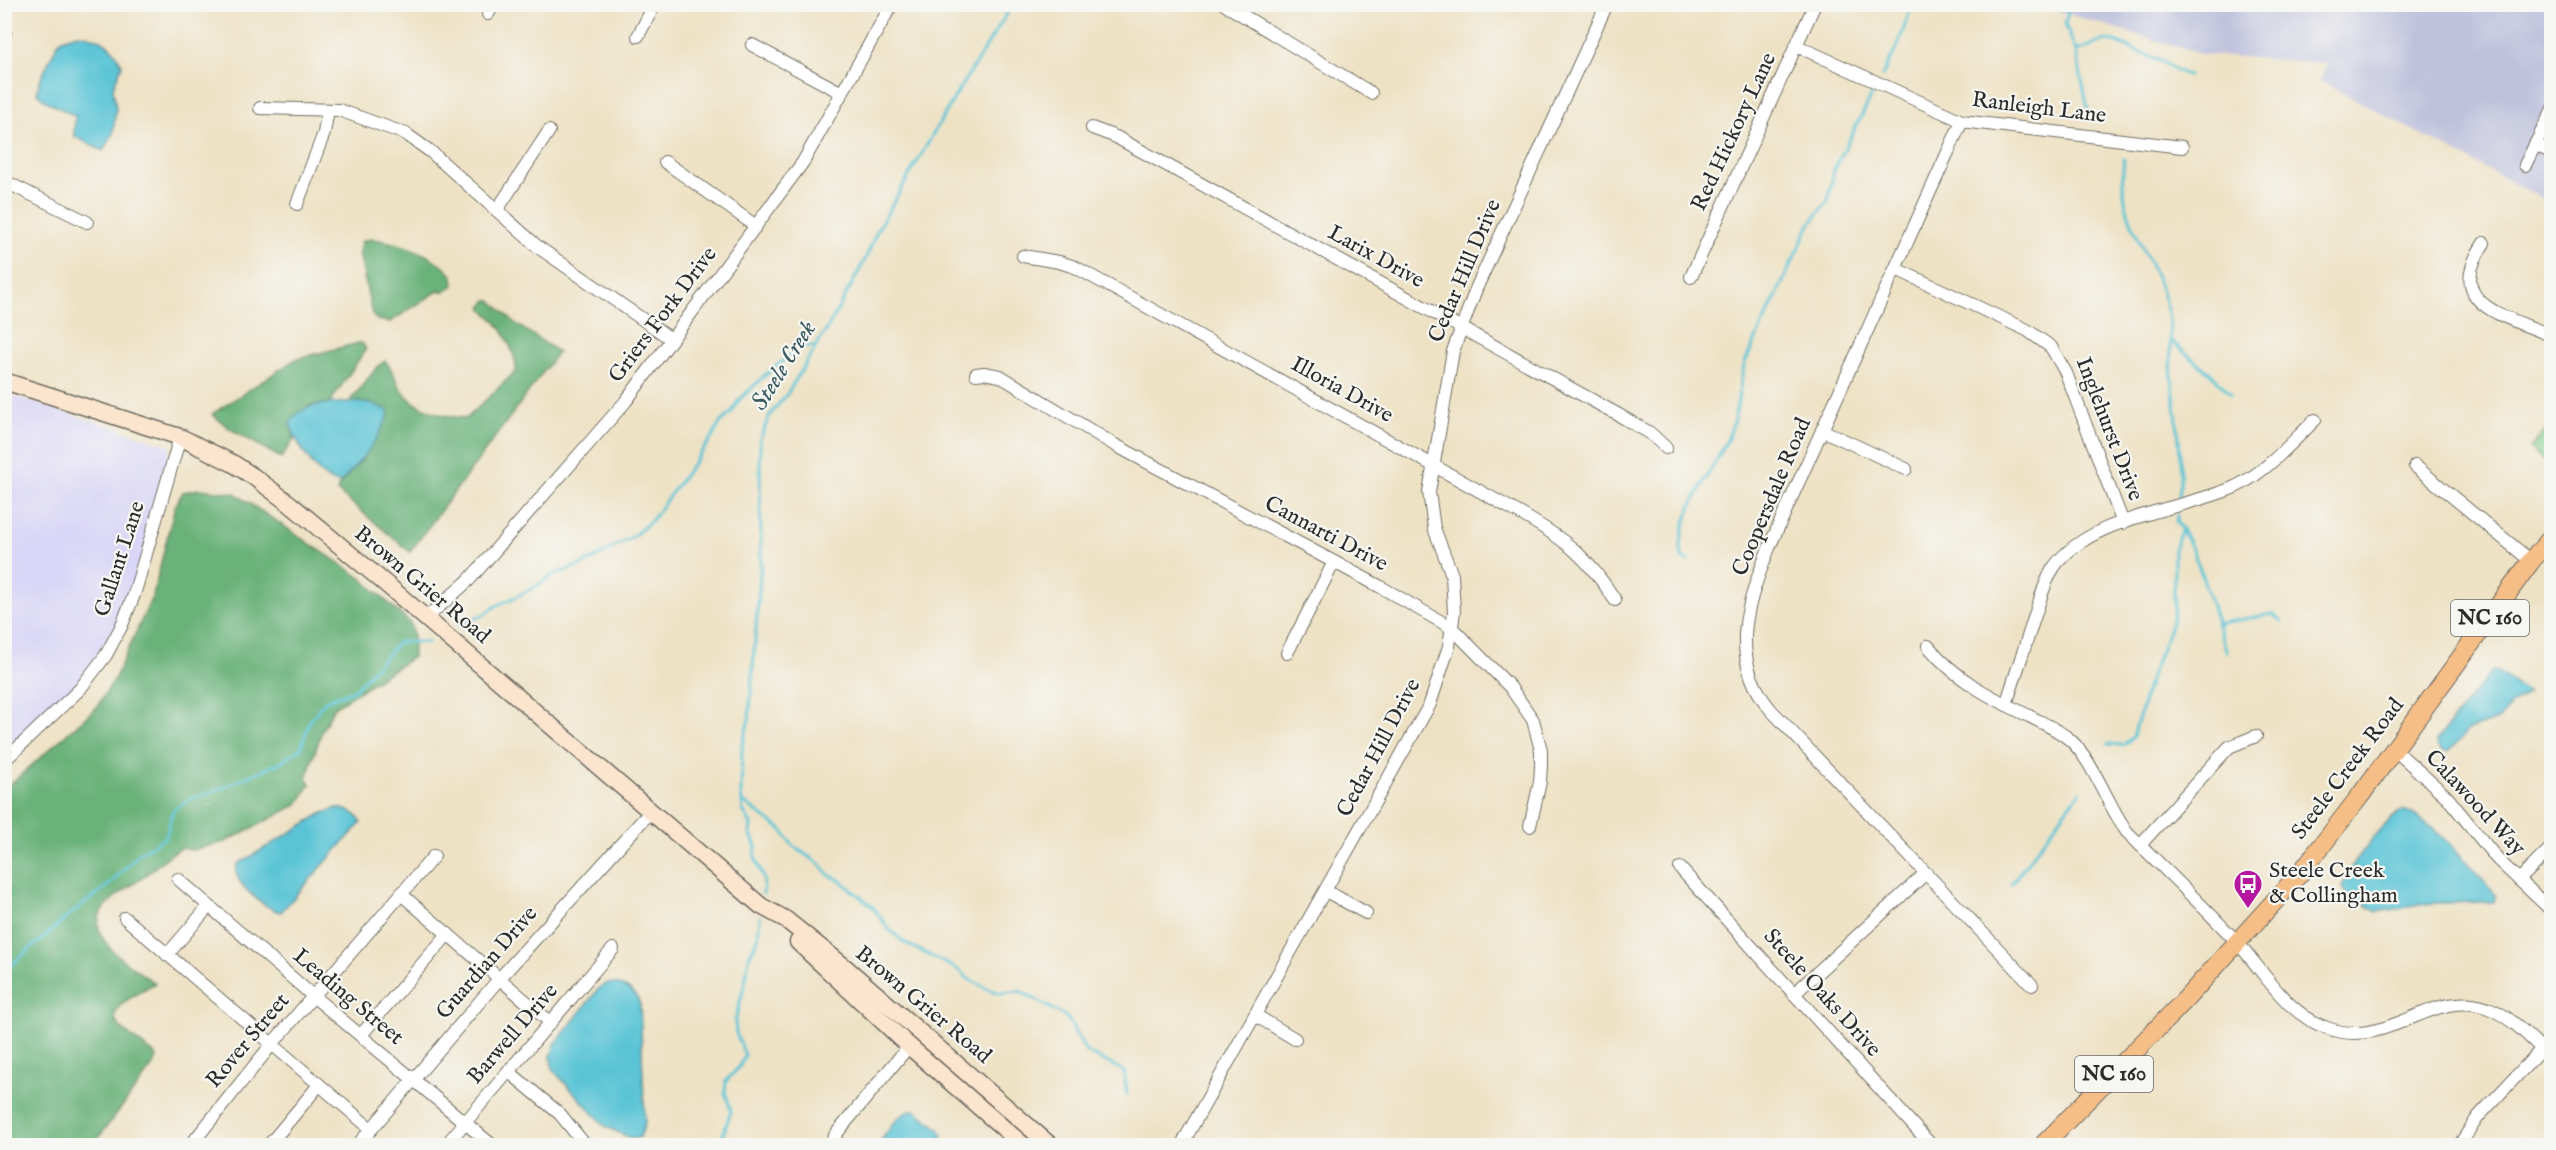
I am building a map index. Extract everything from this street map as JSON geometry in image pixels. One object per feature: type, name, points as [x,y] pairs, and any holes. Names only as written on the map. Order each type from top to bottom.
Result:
[{"type":"main road","name":"Brown Grier Road","points":[[4,381],[180,436],[254,477],[298,510],[426,618],[761,906],[909,1046],[1024,1146]]},
{"type":"main road","name":"Steele Creek Road","points":[[2042,1146],[2130,1058],[2238,943],[2320,849],[2531,561],[2552,537]]},
{"type":"main road","name":"Brown Grier Road","points":[[761,906],[785,919],[853,975],[1045,1140]]},
{"type":"main road","points":[[909,1046],[919,1045],[930,1052],[1011,1122],[1045,1140]]},
{"type":"street","points":[[638,36],[655,4]]},
{"type":"street","name":"Griers Fork Drive","points":[[426,618],[469,580],[626,400],[803,162],[892,4]]},
{"type":"street","points":[[1224,4],[1371,93]]},
{"type":"street","name":"Cedar Hill Drive","points":[[1184,1144],[1425,713],[1441,671],[1452,628],[1454,593],[1452,575],[1434,528],[1429,492],[1450,363],[1460,327],[1607,4]]},
{"type":"street","name":"Red Hickory Lane","points":[[1691,277],[1815,4]]},
{"type":"street","points":[[752,45],[842,93]]},
{"type":"street","name":"Ranleigh Lane","points":[[1797,46],[1962,121],[2182,147]]},
{"type":"street","points":[[260,108],[352,113],[417,140],[538,248],[671,339]]},
{"type":"street","points":[[297,204],[324,134],[328,110]]},
{"type":"street","points":[[2525,165],[2552,111]]},
{"type":"street","name":"Coopersdale Road","points":[[1962,121],[1757,578],[1746,629],[1745,661],[1753,687],[1771,710],[2032,985]]},
{"type":"street","name":"Larix Drive","points":[[1092,128],[1116,137],[1617,414],[1650,433],[1666,448]]},
{"type":"street","points":[[496,210],[549,131]]},
{"type":"street","points":[[2535,144],[2552,153]]},
{"type":"street","points":[[665,162],[756,226]]},
{"type":"street","points":[[4,181],[87,222]]},
{"type":"street","points":[[2484,243],[2469,271],[2470,285],[2476,298],[2487,307],[2552,336]]},
{"type":"street","name":"Illoria Drive","points":[[1023,256],[1075,267],[1554,533],[1590,564],[1615,600]]},
{"type":"street","name":"Inglehurst Drive","points":[[1896,269],[2027,330],[2051,347],[2066,373],[2123,523]]},
{"type":"street","name":"Cannarti Drive","points":[[976,374],[1000,376],[1115,445],[1452,628],[1510,687],[1533,720],[1541,750],[1541,766],[1540,782],[1530,826]]},
{"type":"street","points":[[2006,705],[2046,581],[2053,569],[2071,549],[2086,539],[2123,523],[2243,482],[2263,469],[2315,420]]},
{"type":"street","points":[[1822,430],[1906,469]]},
{"type":"street","name":"Gallant Lane","points":[[4,761],[80,689],[106,655],[122,627],[134,596],[180,436]]},
{"type":"street","points":[[2415,466],[2531,561]]},
{"type":"street","points":[[1287,653],[1334,562]]},
{"type":"street","points":[[1928,646],[1948,669],[1964,682],[2056,730],[2074,744],[2087,761],[2113,812],[2127,832],[2238,943],[2295,1010],[2309,1020],[2331,1030],[2356,1033],[2386,1030],[2449,1005],[2474,1004],[2501,1014],[2552,1059]]},
{"type":"street","points":[[2140,845],[2229,747],[2256,736]]},
{"type":"street","name":"Calawood Way","points":[[2394,749],[2456,807],[2495,856],[2552,911]]},
{"type":"street","name":"Guardian Drive","points":[[357,1146],[499,979],[651,811]]},
{"type":"street","points":[[2519,880],[2552,847]]},
{"type":"street","name":"Rover Street","points":[[190,1146],[272,1044],[434,856]]},
{"type":"street","name":"Steele Oaks Drive","points":[[1680,868],[1932,1146]]},
{"type":"street","points":[[1794,994],[1926,873]]},
{"type":"street","name":"Leading Street","points":[[178,879],[313,996],[493,1146]]},
{"type":"street","points":[[1326,891],[1366,913]]},
{"type":"street","points":[[401,894],[550,1022]]},
{"type":"street","points":[[167,955],[209,906]]},
{"type":"street","points":[[125,918],[371,1129]]},
{"type":"street","points":[[361,1035],[447,934]]},
{"type":"street","name":"Barwell Drive","points":[[445,1146],[613,950]]},
{"type":"street","points":[[1256,1015],[1295,1039]]},
{"type":"street","points":[[2459,1146],[2478,1117],[2552,1038]]},
{"type":"street","points":[[830,1146],[836,1134],[909,1046]]},
{"type":"street","points":[[507,1071],[560,1114],[586,1146]]},
{"type":"street","points":[[268,1146],[319,1085]]},
{"type":"shaded area","points":[[2039,5],[2551,5],[2551,203],[2320,81],[2327,63],[2200,54]]},
{"type":"shaded area","points":[[5,393],[171,446],[136,578],[115,631],[79,682],[5,754]]},
{"type":"green space","points":[[372,239],[405,246],[427,255],[453,276],[454,285],[445,291],[438,291],[390,322],[377,320],[372,314],[359,252],[362,241]]},
{"type":"green space","points":[[487,300],[491,300],[515,323],[558,352],[410,552],[337,491],[340,483],[364,458],[371,403],[349,402],[378,366],[385,361],[402,390],[415,403],[440,414],[467,418],[516,371],[515,359],[506,338],[499,326],[482,307]]},
{"type":"green space","points":[[362,343],[366,349],[329,404],[309,406],[290,424],[295,438],[281,458],[230,429],[212,414],[296,359]]},
{"type":"green space","points":[[2545,431],[2551,436],[2551,452],[2544,461],[2530,449]]},
{"type":"green space","points":[[200,489],[234,493],[360,577],[410,623],[413,635],[413,657],[334,707],[322,731],[307,776],[310,785],[297,805],[225,842],[192,850],[181,848],[118,894],[105,907],[98,922],[100,933],[106,943],[126,962],[155,983],[123,1004],[116,1012],[115,1019],[128,1034],[157,1056],[155,1063],[93,1145],[5,1145],[5,789],[97,707],[115,678],[153,595],[175,506],[183,492]]},
{"type":"water","points":[[77,34],[105,42],[122,65],[113,88],[116,108],[113,133],[103,151],[74,136],[75,116],[44,100],[37,92],[40,80],[58,43],[62,39]]},
{"type":"water","points":[[349,402],[371,403],[387,410],[389,414],[368,451],[340,483],[332,481],[316,469],[303,451],[290,424],[294,417],[307,408]]},
{"type":"water","points":[[2492,671],[2498,672],[2528,693],[2511,705],[2498,720],[2468,730],[2449,752],[2442,751],[2436,741]]},
{"type":"water","points":[[337,808],[355,814],[361,823],[281,912],[267,906],[251,894],[239,878],[236,871],[238,864],[321,814]]},
{"type":"water","points":[[2404,810],[2428,825],[2453,848],[2496,894],[2494,902],[2432,903],[2377,912],[2346,894],[2342,887],[2359,856],[2378,833]]},
{"type":"water","points":[[608,983],[627,988],[640,1004],[645,1124],[640,1137],[632,1139],[605,1126],[552,1069],[551,1056],[555,1044],[599,988]]},
{"type":"water","points":[[915,1110],[939,1129],[943,1136],[938,1145],[878,1145],[903,1114]]},
{"type":"waterway","name":"Steele Creek","points":[[763,894],[764,880],[755,857],[756,846],[750,833],[751,825],[743,810],[741,794],[742,747],[749,719],[761,563],[760,439],[770,415],[787,394],[831,322],[865,260],[878,229],[960,88],[1013,4]]},
{"type":"waterway","points":[[1882,76],[1899,43],[1912,4]]},
{"type":"waterway","points":[[2070,4],[2065,24],[2076,51],[2090,119]]},
{"type":"waterway","points":[[2076,51],[2106,40],[2113,41],[2188,76]]},
{"type":"waterway","points":[[1689,561],[1682,558],[1681,542],[1684,526],[1697,494],[1730,433],[1746,360],[1810,224],[1828,201],[1834,170],[1874,91]]},
{"type":"waterway","points":[[2124,159],[2125,202],[2138,238],[2155,274],[2168,314],[2179,446],[2179,496]]},
{"type":"waterway","points":[[2171,341],[2231,394]]},
{"type":"waterway","points":[[459,625],[532,589],[551,576],[588,562],[632,537],[652,520],[738,401],[795,351],[805,346],[815,346]]},
{"type":"waterway","points":[[2177,515],[2176,522],[2184,533],[2198,565],[2227,652]]},
{"type":"waterway","points":[[2108,744],[2123,745],[2133,737],[2150,679],[2174,612],[2174,549],[2182,529]]},
{"type":"waterway","points":[[2216,624],[2272,614],[2282,621]]},
{"type":"waterway","points":[[4,971],[109,885],[140,853],[166,837],[173,810],[192,798],[213,792],[279,763],[301,748],[310,720],[325,701],[354,690],[399,642],[428,642]]},
{"type":"waterway","points":[[2011,884],[2080,792]]},
{"type":"waterway","points":[[743,802],[782,830],[793,846],[820,864],[829,875],[838,879],[872,906],[888,928],[903,942],[959,970],[967,978],[988,989],[1001,993],[1020,991],[1063,1015],[1068,1019],[1086,1052],[1124,1071],[1127,1094]]},
{"type":"waterway","name":"Steele Creek","points":[[719,1146],[731,1111],[725,1092],[726,1081],[740,1066],[745,1055],[736,1033],[735,1021],[749,957],[758,938],[760,917]]},
{"type":"place","name":"Steele Creek & Collingham","points":[[2248,910]]}]
